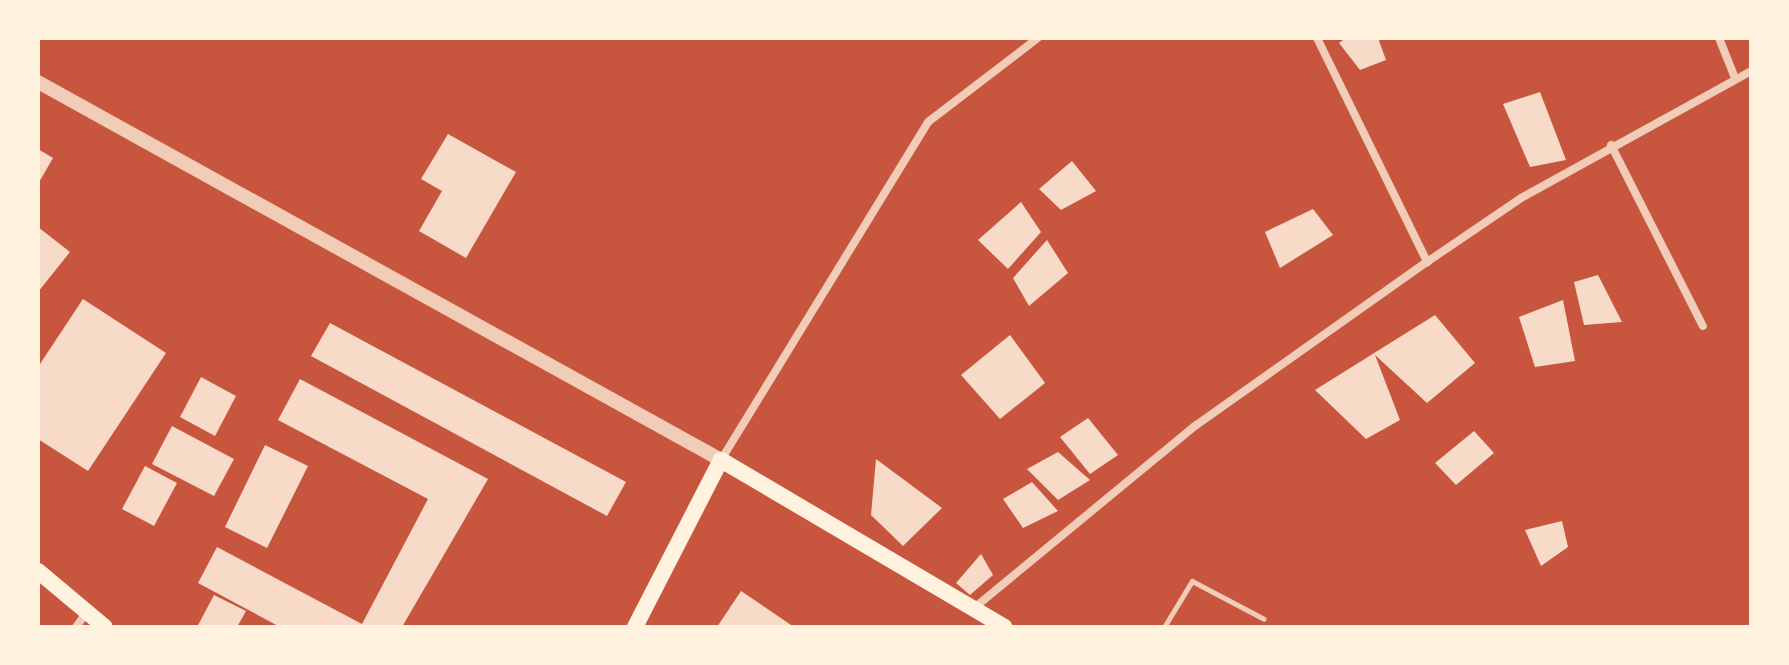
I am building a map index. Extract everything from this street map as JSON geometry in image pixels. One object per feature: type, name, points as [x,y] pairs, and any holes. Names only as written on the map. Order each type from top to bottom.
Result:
[{"type":"main road","points":[[635,627],[721,460],[1005,627]]},
{"type":"main road","points":[[38,571],[105,627]]},
{"type":"street","points":[[38,82],[721,460],[928,122],[1038,38]]},
{"type":"street","points":[[1317,38],[1427,262]]},
{"type":"street","points":[[1719,38],[1735,78]]},
{"type":"street","points":[[973,609],[1195,426],[1427,262],[1611,145],[1751,71]]},
{"type":"street","points":[[1611,145],[1703,326]]},
{"type":"street","points":[[76,627],[87,612]]},
{"type":"lane","points":[[1164,627],[1192,581],[1264,619]]},
{"type":"building","points":[[1346,38],[1378,38],[1386,60],[1360,70],[1339,43]]},
{"type":"building","points":[[1540,92],[1566,160],[1530,167],[1503,104]]},
{"type":"building","points":[[448,134],[516,172],[466,258],[419,231],[442,191],[421,179]]},
{"type":"building","points":[[38,149],[53,158],[38,184]]},
{"type":"building","points":[[1072,161],[1096,191],[1061,210],[1039,189]]},
{"type":"building","points":[[1021,202],[1041,232],[1008,269],[978,240]]},
{"type":"building","points":[[1313,209],[1333,235],[1280,268],[1265,232]]},
{"type":"building","points":[[38,227],[70,252],[38,292]]},
{"type":"building","points":[[1047,240],[1068,273],[1029,306],[1013,278]]},
{"type":"building","points":[[1598,275],[1622,322],[1584,325],[1574,282]]},
{"type":"building","points":[[83,299],[166,353],[88,471],[38,439],[38,367]]},
{"type":"building","points":[[1563,300],[1575,361],[1535,367],[1519,317]]},
{"type":"building","points":[[1435,315],[1475,363],[1427,403],[1375,355],[1400,420],[1366,439],[1315,390]]},
{"type":"building","points":[[330,323],[626,482],[607,516],[311,356]]},
{"type":"building","points":[[1010,335],[1045,383],[1000,419],[961,375]]},
{"type":"building","points":[[201,377],[236,396],[215,436],[180,417]]},
{"type":"building","points":[[300,379],[488,479],[402,627],[280,627],[198,583],[217,547],[362,624],[428,499],[278,420]]},
{"type":"building","points":[[1088,418],[1118,455],[1090,474],[1060,437]]},
{"type":"building","points":[[172,426],[234,459],[214,496],[152,464]]},
{"type":"building","points":[[1474,431],[1494,453],[1456,485],[1435,463]]},
{"type":"building","points":[[265,445],[308,466],[267,548],[225,527]]},
{"type":"building","points":[[1058,452],[1090,480],[1058,500],[1027,469]]},
{"type":"building","points":[[876,459],[942,508],[903,546],[871,515]]},
{"type":"building","points":[[145,466],[177,483],[154,526],[122,509]]},
{"type":"building","points":[[1032,482],[1058,511],[1023,528],[1003,499]]},
{"type":"building","points":[[1562,521],[1568,547],[1541,566],[1525,530]]},
{"type":"building","points":[[981,554],[993,575],[970,595],[956,583]]},
{"type":"building","points":[[741,591],[794,627],[717,627]]},
{"type":"building","points":[[214,595],[246,611],[237,627],[197,627]]}]
